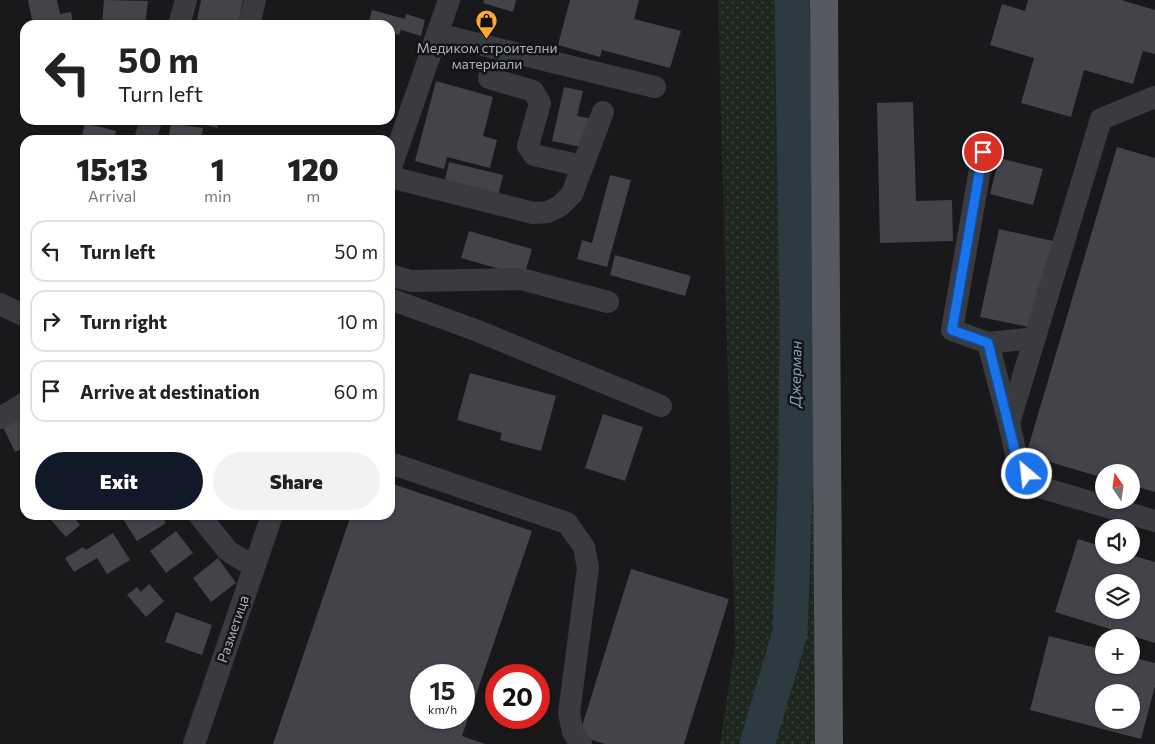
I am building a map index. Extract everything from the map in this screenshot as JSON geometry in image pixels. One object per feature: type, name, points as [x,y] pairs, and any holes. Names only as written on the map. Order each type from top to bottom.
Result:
[{"type":"main road","points":[[824,0],[828,744]]},
{"type":"street","points":[[180,20],[186,0]]},
{"type":"street","points":[[250,20],[255,0]]},
{"type":"street","points":[[395,156],[448,0]]},
{"type":"street","points":[[437,34],[655,88]]},
{"type":"street","points":[[489,78],[533,91],[538,96],[540,103],[528,146],[534,155],[582,166]]},
{"type":"street","points":[[1009,423],[1101,119],[1155,97]]},
{"type":"street","points":[[395,178],[533,213],[548,212],[560,206],[572,194],[603,112]]},
{"type":"street","points":[[983,152],[952,330],[988,343],[1035,338]]},
{"type":"street","points":[[395,276],[411,281],[521,279],[608,302]]},
{"type":"street","points":[[395,301],[478,331],[661,406]]},
{"type":"street","points":[[0,304],[20,314]]},
{"type":"street","points":[[988,343],[1018,463],[1036,486],[1155,521]]},
{"type":"street","points":[[0,418],[20,406]]},
{"type":"street","points":[[395,465],[567,523],[584,547],[588,568],[570,713],[573,732],[581,744]]},
{"type":"street","points":[[203,520],[228,551],[254,567]]},
{"type":"street","name":"Разметица","points":[[194,744],[270,520]]},
{"type":"shaded area","points":[[718,0],[824,0],[829,744],[720,744],[735,645]]},
{"type":"building","points":[[28,0],[57,0],[60,14],[71,12],[72,20],[32,20]]},
{"type":"building","points":[[104,0],[148,1],[146,20],[102,20]]},
{"type":"building","points":[[201,0],[243,0],[239,20],[197,20]]},
{"type":"building","points":[[484,0],[516,0],[513,12],[483,3]]},
{"type":"building","points":[[570,0],[639,0],[634,19],[681,31],[670,68],[602,50],[600,57],[558,45]]},
{"type":"building","points":[[1028,0],[1121,0],[1155,10],[1155,54],[1143,51],[1133,84],[1084,70],[1071,117],[1021,103],[1034,58],[990,45],[1002,4],[1025,11]]},
{"type":"building","points":[[372,10],[405,19],[406,14],[425,20],[421,36],[401,30],[399,35],[395,34],[395,20],[369,20]]},
{"type":"building","points":[[436,81],[493,97],[483,136],[497,140],[490,168],[447,157],[444,169],[415,161]]},
{"type":"building","points":[[564,87],[583,91],[577,116],[592,119],[586,148],[552,141]]},
{"type":"building","points":[[913,102],[916,201],[952,200],[953,241],[880,243],[877,103]]},
{"type":"building","points":[[85,125],[93,125],[116,131],[115,135],[82,135]]},
{"type":"building","points":[[171,125],[203,128],[202,135],[169,135]]},
{"type":"building","points":[[206,125],[218,125],[217,128]]},
{"type":"building","points":[[1117,147],[1155,158],[1155,492],[1140,488],[1140,464],[1095,464],[1095,475],[1026,455]]},
{"type":"building","points":[[999,158],[1043,169],[1033,205],[990,194]]},
{"type":"building","points":[[449,162],[503,175],[498,196],[443,188]]},
{"type":"building","points":[[610,175],[631,180],[607,267],[577,259],[582,240],[592,243]]},
{"type":"building","points":[[999,229],[1053,241],[1034,328],[980,317]]},
{"type":"building","points":[[469,231],[532,249],[524,276],[461,258]]},
{"type":"building","points":[[615,255],[691,276],[685,296],[610,275]]},
{"type":"building","points":[[470,373],[556,396],[541,451],[500,440],[502,433],[457,420]]},
{"type":"building","points":[[603,414],[643,427],[625,481],[585,468]]},
{"type":"building","points":[[20,416],[20,450],[15,452],[2,425]]},
{"type":"building","points":[[395,485],[532,531],[485,664],[475,698],[475,664],[410,664],[410,729],[464,729],[462,736],[485,744],[273,744],[349,520],[395,520]]},
{"type":"building","points":[[51,520],[76,520],[80,525],[66,537]]},
{"type":"building","points":[[124,520],[164,520],[166,523],[137,541]]},
{"type":"building","points":[[176,531],[193,553],[166,573],[150,551]]},
{"type":"building","points":[[113,533],[130,560],[107,574],[97,558],[74,572],[65,558],[83,547],[86,550]]},
{"type":"building","points":[[1078,539],[1095,544],[1095,564],[1140,564],[1140,558],[1155,562],[1155,643],[1140,638],[1140,629],[1110,629],[1055,612]]},
{"type":"building","points":[[218,558],[236,583],[211,602],[193,578]]},
{"type":"building","points":[[631,569],[729,599],[684,744],[605,744],[579,736]]},
{"type":"building","points":[[149,584],[164,601],[146,617],[127,595],[137,587],[141,592]]},
{"type":"building","points":[[176,612],[212,625],[202,655],[165,642]]},
{"type":"building","points":[[1049,636],[1095,648],[1095,674],[1140,674],[1140,659],[1155,663],[1155,686],[1141,739],[1103,729],[1140,729],[1140,684],[1095,684],[1095,727],[1030,710]]},
{"type":"waterway","name":"Джерман","points":[[757,744],[790,633],[796,464],[797,311],[792,0]]},
{"type":"place","name":"Медиком строителни материали","points":[[487,39]]},
{"type":"route","points":[[983,152],[952,330],[988,343],[1018,463],[1027,474]]}]
